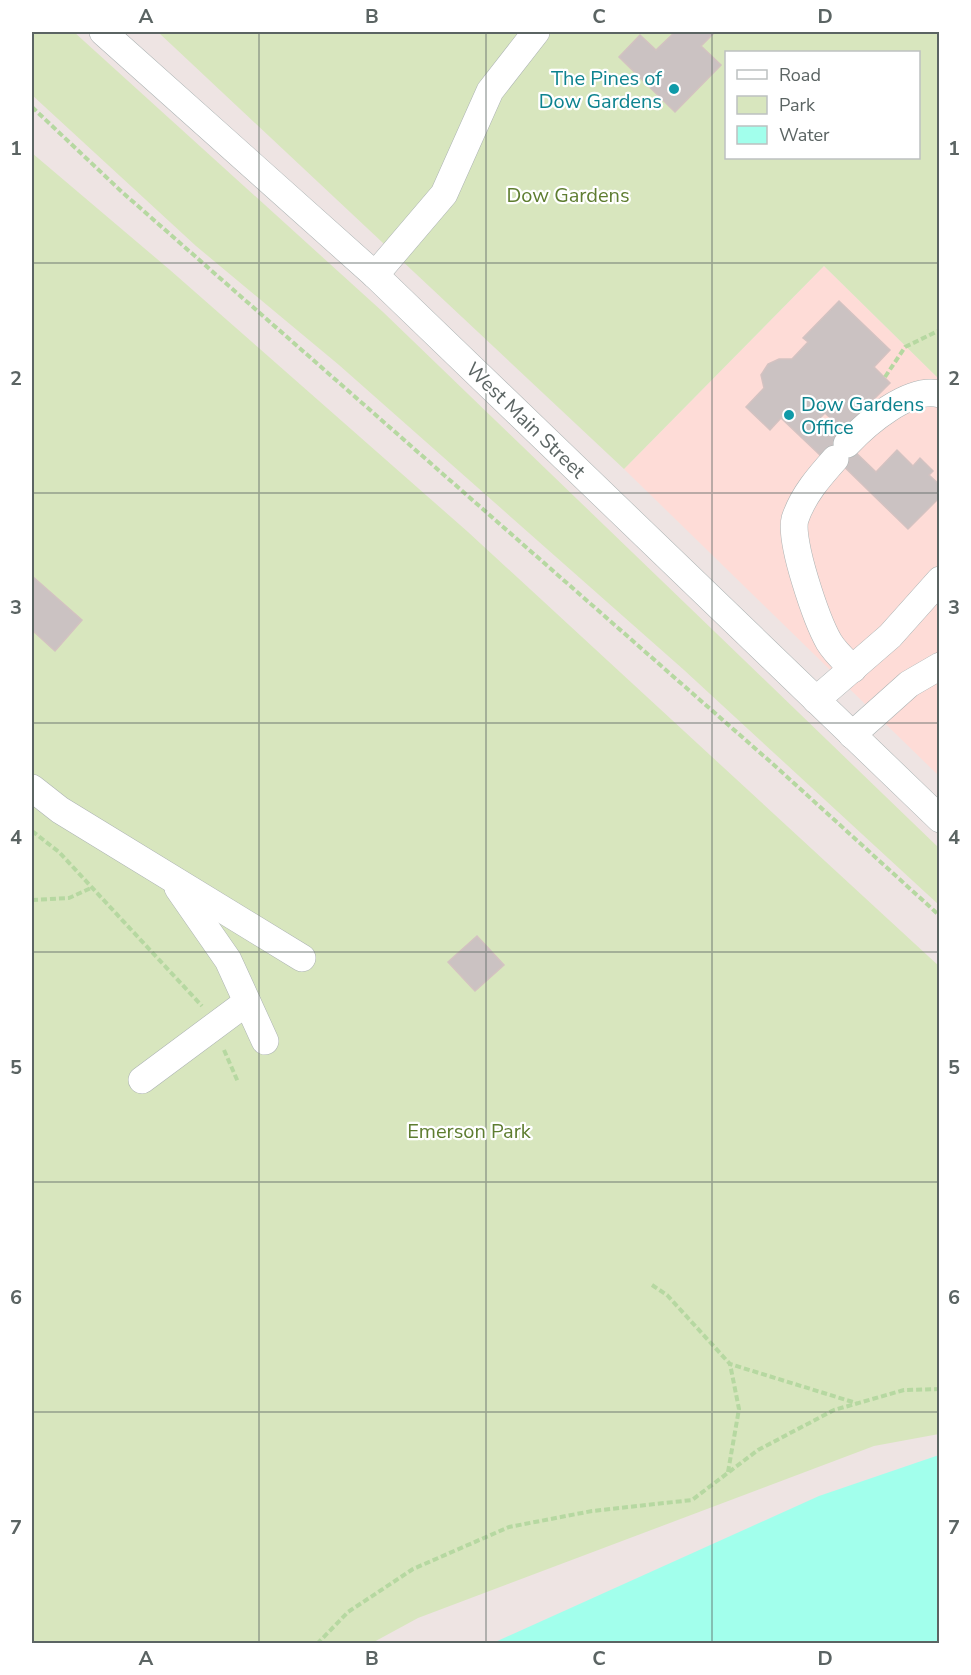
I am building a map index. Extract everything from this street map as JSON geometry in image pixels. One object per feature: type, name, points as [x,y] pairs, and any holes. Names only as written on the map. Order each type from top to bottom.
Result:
[{"type":"street","name":"West Main Street","points":[[103,32],[375,275],[939,819]]},
{"type":"street","points":[[375,275],[444,195],[490,91],[536,32]]},
{"type":"street","points":[[854,669],[831,645],[821,627],[795,542],[794,522],[801,503],[841,451],[882,411],[910,399],[933,393],[939,394]]},
{"type":"street","points":[[816,700],[890,636],[939,580]]},
{"type":"street","points":[[852,735],[909,684],[939,666]]},
{"type":"street","points":[[32,788],[60,810],[302,958]]},
{"type":"street","points":[[172,880],[228,960],[265,1041]]},
{"type":"street","points":[[142,1080],[247,1002]]},
{"type":"path","points":[[32,107],[122,192],[774,765],[939,916]]},
{"type":"path","points":[[885,377],[905,347],[939,330]]},
{"type":"path","points":[[32,831],[59,852],[197,998],[214,1026],[238,1082]]},
{"type":"path","points":[[32,900],[69,898],[91,888]]},
{"type":"path","points":[[652,1285],[667,1295],[730,1364],[857,1403]]},
{"type":"path","points":[[728,1472],[739,1409],[730,1364]]},
{"type":"path","points":[[317,1644],[348,1612],[413,1569],[509,1527],[592,1512],[692,1500],[758,1450],[834,1410],[904,1390],[939,1389]]},
{"type":"shaded area","points":[[824,266],[939,379],[939,776],[624,469]]},
{"type":"green space","points":[[32,32],[74,32],[383,312],[939,848],[939,905],[684,670],[339,365],[196,246],[32,95]]},
{"type":"green space","name":"Dow Gardens","points":[[158,32],[939,32],[939,379],[824,266],[624,469]]},
{"type":"green space","name":"Emerson Park","points":[[32,153],[170,270],[468,532],[940,967],[939,1434],[874,1446],[418,1618],[372,1643],[32,1643]]},
{"type":"water","points":[[939,1455],[939,1643],[493,1643],[819,1496]]},
{"type":"building","name":"The Pines of Dow Gardens","points":[[675,32],[715,32],[701,46],[721,65],[675,112],[619,57],[640,35],[656,50]]},
{"type":"building","name":"Dow Gardens Office","points":[[839,301],[890,350],[874,367],[890,383],[843,430],[825,413],[820,418],[876,472],[897,450],[913,466],[920,458],[933,471],[929,475],[940,485],[940,497],[908,529],[828,451],[822,457],[781,418],[770,430],[746,407],[764,388],[761,375],[768,364],[779,359],[792,359],[808,342],[803,338]]},
{"type":"building","points":[[32,576],[82,620],[55,651],[32,630]]},
{"type":"building","points":[[477,936],[504,965],[475,991],[448,962]]},
{"type":"place","name":"The Pines of Dow Gardens","points":[[674,89]]},
{"type":"place","name":"Dow Gardens Office","points":[[789,415]]}]
